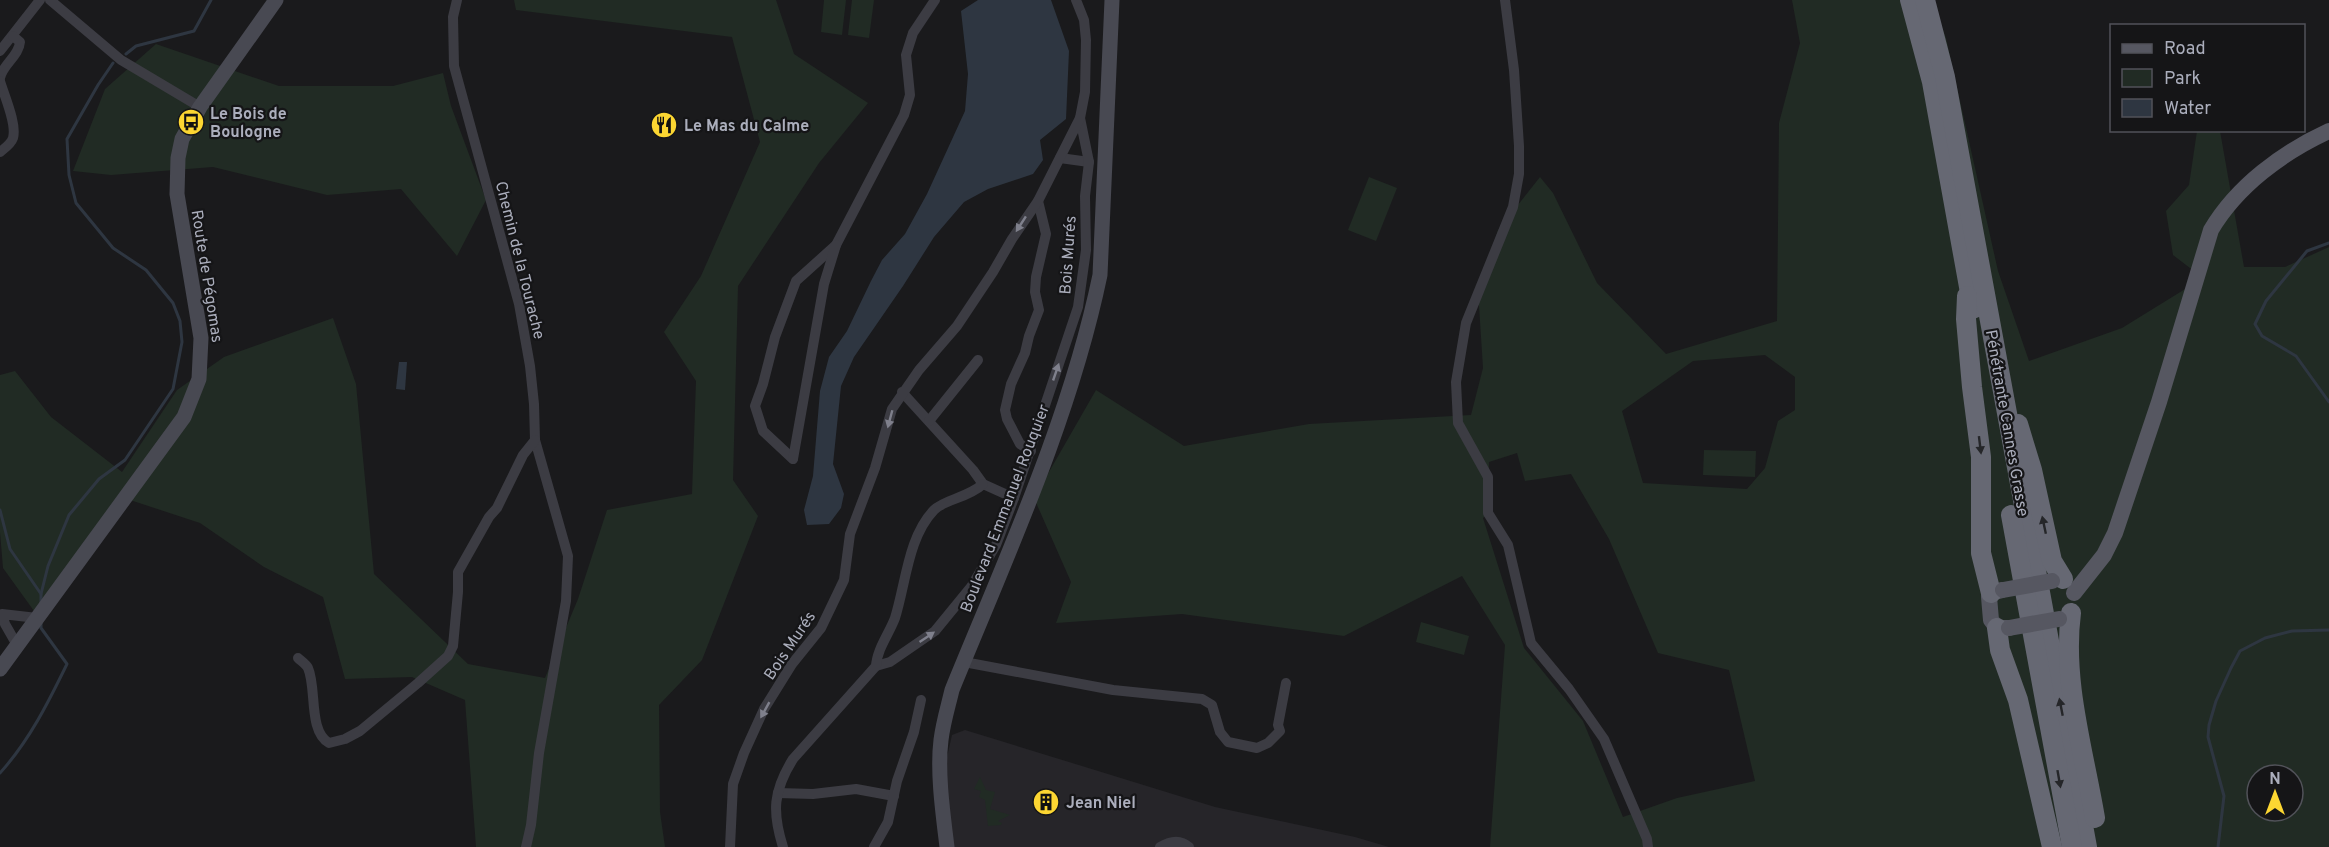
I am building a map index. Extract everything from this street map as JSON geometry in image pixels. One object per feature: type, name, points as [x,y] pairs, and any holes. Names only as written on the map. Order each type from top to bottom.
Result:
[{"type":"highway","name":"Pénétrante Cannes Grasse","points":[[1910,0],[1932,82],[2072,847]]},
{"type":"highway","name":"Pénétrante Cannes Grasse","points":[[1925,0],[1945,76],[1995,359],[2087,847]]},
{"type":"highway","points":[[1968,282],[1966,319],[1982,478],[1981,553],[1997,592]]},
{"type":"highway","points":[[1995,359],[2032,471],[2052,561],[2063,585]]},
{"type":"highway","points":[[2065,616],[2072,686],[2100,847]]},
{"type":"highway","points":[[2003,628],[2000,650],[2018,700],[2052,847]]},
{"type":"main road","points":[[2063,585],[2075,601],[2065,616],[2003,628],[1991,620],[1988,602],[1997,592],[2063,585],[2104,555],[2115,533],[2159,402],[2211,230],[2223,210],[2253,182],[2290,152],[2329,131]]},
{"type":"street","points":[[0,51],[39,0]]},
{"type":"street","points":[[50,0],[129,65],[200,107]]},
{"type":"street","name":"Route de Pégomas","points":[[0,669],[184,417],[194,398],[199,379],[201,338],[177,194],[178,158],[182,139],[200,107],[276,0]]},
{"type":"street","name":"Chemin de la Tourache","points":[[457,0],[453,17],[454,66],[510,267],[526,336],[534,404],[535,440],[568,556],[568,576],[557,657],[539,753],[531,825],[526,847]]},
{"type":"street","points":[[836,245],[796,281],[775,337],[755,406],[763,431],[793,459],[824,284],[836,245],[904,115],[910,95],[906,55],[913,33],[935,0]]},
{"type":"street","name":"Bois Murés","points":[[730,847],[733,784],[744,753],[764,709],[792,664],[821,628],[844,580],[850,534],[875,468],[892,409],[902,392],[957,326],[1038,201],[1080,118],[1085,92],[1086,40],[1084,20],[1076,0]]},
{"type":"street","name":"Boulevard Emmanuel Rouquier","points":[[947,847],[940,767],[941,742],[949,701],[1049,450],[1092,310],[1100,275],[1112,0]]},
{"type":"street","points":[[1505,0],[1515,79],[1519,174],[1514,207],[1466,322],[1456,382],[1458,423],[1488,477],[1488,513],[1508,545],[1531,644],[1569,689],[1604,739],[1647,839],[1648,847]]},
{"type":"street","points":[[0,152],[9,145],[13,138],[14,127],[0,79],[2,70],[20,47],[20,42],[13,36]]},
{"type":"street","name":"Bois Murés","points":[[783,847],[774,817],[784,774],[793,759],[876,666],[890,662],[936,631],[971,587],[996,545],[1031,451],[1078,307],[1086,250],[1085,196],[1089,162],[1080,118]]},
{"type":"street","points":[[1060,158],[1089,162]]},
{"type":"street","name":"Bois Murés","points":[[1031,451],[1020,444],[1006,418],[1005,410],[1011,384],[1025,353],[1039,310],[1035,292],[1036,277],[1046,234],[1038,201]]},
{"type":"street","points":[[929,422],[978,360]]},
{"type":"street","points":[[902,392],[983,484],[1014,498]]},
{"type":"street","points":[[298,658],[308,668],[318,725],[323,739],[329,743],[345,739],[360,731],[448,656],[453,646],[458,572],[489,517],[497,508],[523,455],[535,440]]},
{"type":"street","name":"Bois Murés","points":[[876,666],[877,658],[894,619],[915,542],[924,521],[937,507],[974,493],[983,484]]},
{"type":"street","points":[[17,645],[4,624],[1,611],[37,618]]},
{"type":"street","points":[[964,662],[1113,690],[1202,699],[1212,705],[1220,732],[1228,742],[1257,748],[1280,731],[1278,725],[1286,683]]},
{"type":"street","points":[[874,847],[888,822],[921,700]]},
{"type":"street","points":[[778,793],[813,794],[856,789],[894,796]]},
{"type":"street","points":[[1160,847],[1168,842],[1178,841],[1189,847]]},
{"type":"shaded area","points":[[965,730],[1215,807],[1355,837],[1389,847],[953,847],[945,766],[952,735]]},
{"type":"green space","points":[[514,0],[776,0],[794,54],[868,103],[819,163],[738,286],[733,480],[758,516],[702,660],[659,705],[660,812],[665,847],[476,847],[465,700],[412,677],[345,679],[323,597],[264,567],[200,523],[127,499],[34,611],[3,568],[0,532],[0,375],[15,371],[51,417],[122,472],[177,390],[224,357],[333,318],[356,384],[374,574],[468,664],[545,678],[578,599],[607,510],[692,494],[696,381],[664,332],[701,276],[760,142],[732,37],[516,10]]},
{"type":"green space","points":[[824,0],[846,0],[842,35],[821,32]]},
{"type":"green space","points":[[852,0],[874,0],[869,38],[848,35]]},
{"type":"green space","points":[[1792,0],[1932,0],[1946,38],[1998,271],[2029,361],[2122,328],[2203,278],[2173,255],[2166,211],[2189,185],[2197,132],[2220,132],[2244,267],[2285,267],[2329,247],[2329,847],[1490,847],[1505,645],[1462,576],[1344,636],[1182,614],[1056,623],[1071,582],[1034,498],[1096,390],[1184,446],[1309,424],[1471,415],[1483,368],[1478,290],[1498,230],[1540,177],[1553,193],[1597,283],[1666,354],[1777,321],[1779,123],[1800,43]],"holes":[[[1765,355],[1795,377],[1795,410],[1778,421],[1765,468],[1747,489],[1643,483],[1622,411],[1693,361]],[[1517,453],[1525,481],[1571,474],[1609,539],[1658,653],[1729,670],[1755,781],[1677,798],[1623,817],[1583,721],[1524,648],[1483,518],[1488,513],[1489,462]]]},
{"type":"green space","points":[[156,44],[279,86],[393,86],[443,73],[451,106],[486,200],[457,256],[401,189],[327,195],[213,167],[111,175],[73,171],[105,89]]},
{"type":"green space","points":[[1369,177],[1397,188],[1376,241],[1348,230]]},
{"type":"green space","points":[[1704,450],[1756,451],[1755,477],[1703,475]]},
{"type":"green space","points":[[1421,622],[1469,636],[1464,655],[1416,642]]},
{"type":"green space","points":[[980,777],[986,790],[995,792],[990,809],[1010,815],[998,821],[1002,823],[1001,825],[988,826],[985,800],[979,797],[981,791],[974,789]]},
{"type":"water","points":[[978,0],[1051,0],[1069,51],[1066,119],[1040,140],[1043,160],[1033,174],[988,189],[964,202],[934,237],[854,357],[841,386],[833,464],[844,494],[841,508],[829,524],[807,525],[804,510],[813,476],[820,391],[829,357],[847,331],[882,260],[905,234],[927,194],[965,111],[968,74],[961,11]]},
{"type":"water","points":[[399,362],[407,362],[405,390],[396,389]]},
{"type":"waterway","points":[[126,54],[136,46],[194,31],[211,0]]},
{"type":"waterway","points":[[41,604],[41,594],[48,566],[69,515],[99,479],[125,460],[173,389],[182,342],[180,321],[173,303],[146,270],[113,248],[76,203],[69,175],[67,139],[113,63]]},
{"type":"waterway","points":[[2329,243],[2307,251],[2266,301],[2255,324],[2262,336],[2296,356],[2329,402]]},
{"type":"waterway","points":[[0,510],[10,549],[41,594]]},
{"type":"waterway","points":[[0,773],[29,735],[67,664],[41,628],[41,623]]},
{"type":"waterway","points":[[2218,847],[2224,796],[2208,737],[2216,701],[2231,668],[2240,651],[2265,638],[2292,631],[2329,630]]},
{"type":"place","name":"Le Bois de Boulogne","points":[[191,122]]},
{"type":"place","name":"Le Mas du Calme","points":[[664,125]]},
{"type":"place","name":"Jean Niel","points":[[1046,802]]}]
